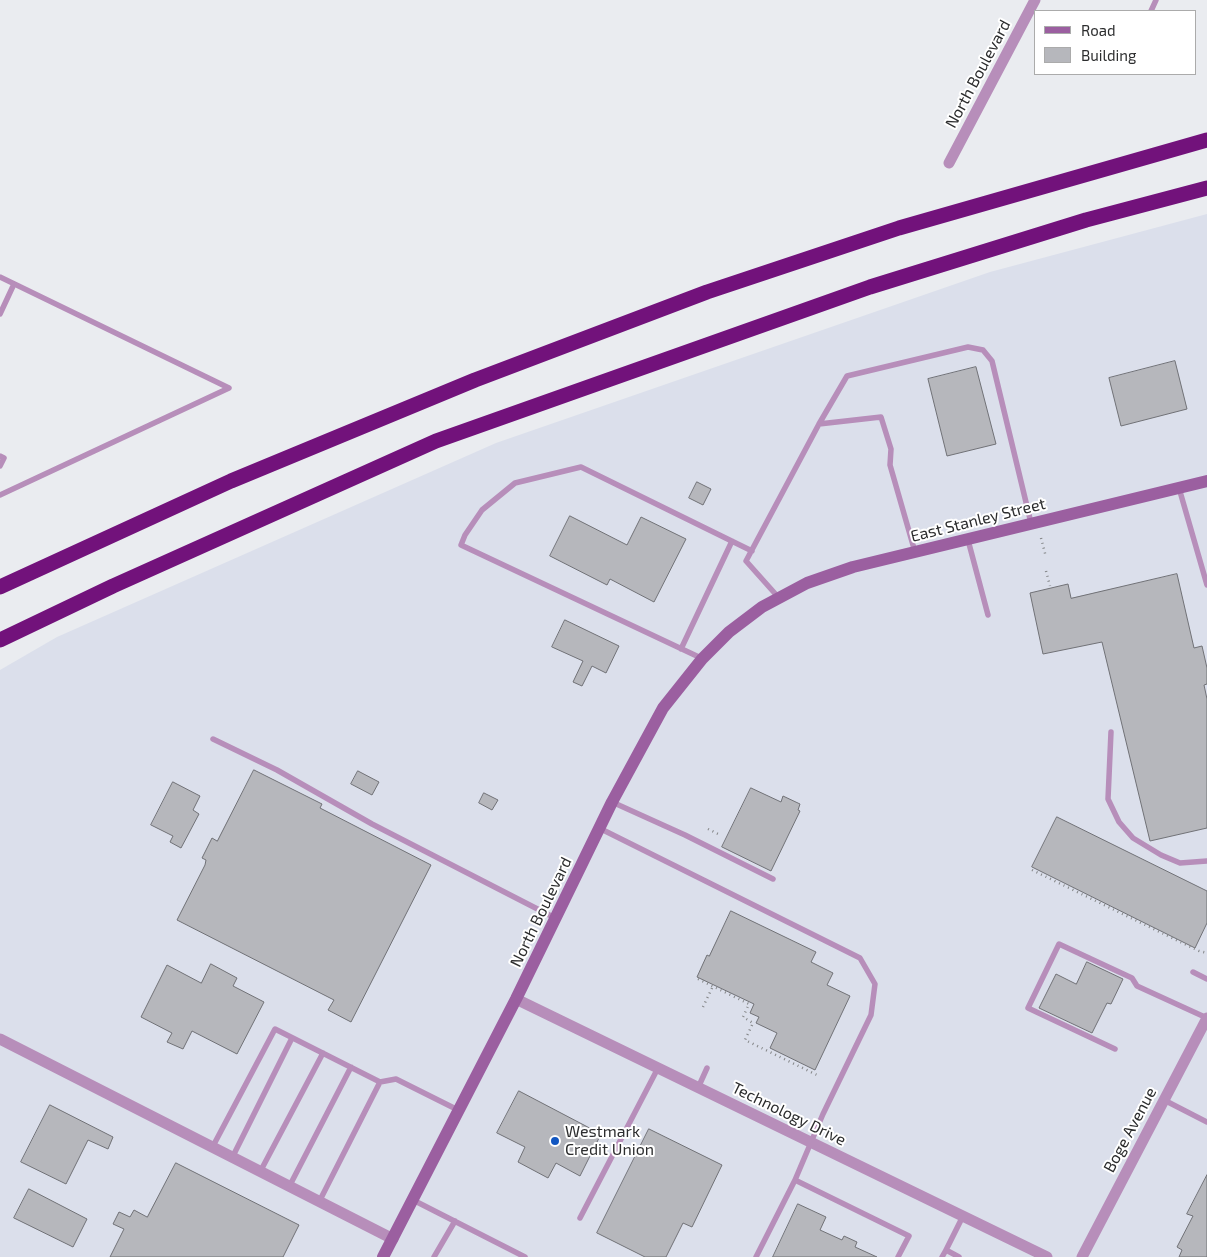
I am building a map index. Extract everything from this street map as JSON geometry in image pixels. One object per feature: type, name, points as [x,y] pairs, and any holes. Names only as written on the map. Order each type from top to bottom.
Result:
[{"type":"highway","points":[[0,587],[231,481],[466,383],[707,292],[899,228],[1207,140]]},
{"type":"highway","points":[[0,640],[113,586],[436,441],[870,287],[1086,220],[1207,188]]},
{"type":"street","name":"North Boulevard","points":[[949,163],[1035,0]]},
{"type":"street","name":"East Stanley Street","points":[[762,607],[807,583],[853,567],[1207,481]]},
{"type":"street","name":"North Boulevard","points":[[383,1257],[516,999],[612,802],[663,708],[702,659],[729,632],[762,607]]},
{"type":"street","name":"Technology Drive","points":[[516,999],[1047,1257]]},
{"type":"street","name":"Boge Avenue","points":[[1082,1257],[1207,1018]]},
{"type":"street","points":[[0,1039],[393,1239]]},
{"type":"lane","points":[[0,277],[230,388],[0,495]]},
{"type":"lane","points":[[0,314],[14,284]]},
{"type":"lane","points":[[779,598],[746,561],[819,424],[847,376],[968,347],[983,350],[992,361],[1031,524]]},
{"type":"lane","points":[[819,424],[881,417],[891,449],[890,466],[915,552]]},
{"type":"lane","points":[[0,456],[4,458],[0,466]]},
{"type":"lane","points":[[702,659],[461,545],[465,535],[482,510],[515,483],[581,467],[752,551]]},
{"type":"lane","points":[[1179,488],[1207,582]]},
{"type":"lane","points":[[968,540],[988,615]]},
{"type":"lane","points":[[681,648],[732,541]]},
{"type":"lane","points":[[1111,732],[1108,799],[1119,822],[1133,838],[1161,855],[1180,863],[1207,860]]},
{"type":"lane","points":[[214,739],[277,770],[372,824],[556,918]]},
{"type":"lane","points":[[612,802],[685,835],[773,879]]},
{"type":"lane","points":[[599,828],[860,958],[875,984],[871,1015],[823,1114],[795,1180],[756,1257]]},
{"type":"lane","points":[[1115,1049],[1028,1008],[1059,944],[1132,978],[1137,986],[1207,1018]]},
{"type":"lane","points":[[1193,972],[1207,979]]},
{"type":"lane","points":[[212,1148],[275,1029],[380,1082],[396,1079],[458,1110]]},
{"type":"lane","points":[[232,1158],[292,1038]]},
{"type":"lane","points":[[260,1172],[323,1053]]},
{"type":"lane","points":[[289,1187],[351,1067]]},
{"type":"lane","points":[[580,1218],[658,1068]]},
{"type":"lane","points":[[698,1088],[707,1068]]},
{"type":"lane","points":[[319,1202],[380,1082]]},
{"type":"lane","points":[[1164,1100],[1207,1122]]},
{"type":"lane","points":[[795,1180],[909,1236],[898,1257]]},
{"type":"lane","points":[[413,1200],[525,1257]]},
{"type":"lane","points":[[942,1257],[963,1216]]},
{"type":"lane","points":[[434,1257],[455,1221]]},
{"type":"lane","points":[[946,1250],[959,1257]]},
{"type":"path","points":[[1041,538],[1046,557]]},
{"type":"path","points":[[1046,571],[1050,586]]},
{"type":"path","points":[[708,829],[720,835]]},
{"type":"path","points":[[1032,870],[1199,951],[1207,953]]},
{"type":"path","points":[[698,979],[749,1004],[742,1017],[753,1022],[745,1040],[817,1075]]},
{"type":"path","points":[[704,1006],[713,986]]},
{"type":"shaded area","points":[[1207,214],[1207,1257],[0,1257],[0,670],[57,637],[496,443],[990,272]]},
{"type":"building","points":[[1175,361],[1187,409],[1121,426],[1109,378]]},
{"type":"building","points":[[976,367],[996,444],[947,456],[928,379]]},
{"type":"building","points":[[697,482],[711,489],[703,505],[689,498]]},
{"type":"building","points":[[570,516],[627,545],[641,517],[686,539],[654,602],[610,579],[607,585],[550,556]]},
{"type":"building","points":[[1177,574],[1194,648],[1202,646],[1207,668],[1207,684],[1204,685],[1207,699],[1207,828],[1150,841],[1102,642],[1043,654],[1030,593],[1068,584],[1071,598]]},
{"type":"building","points":[[565,620],[619,646],[606,673],[592,666],[582,686],[573,682],[583,661],[552,647]]},
{"type":"building","points":[[254,770],[322,804],[320,808],[431,865],[351,1022],[328,1010],[334,1000],[177,920],[205,865],[206,860],[202,858],[212,838],[217,841]]},
{"type":"building","points":[[358,771],[379,782],[372,795],[351,784]]},
{"type":"building","points":[[173,782],[200,796],[193,810],[199,814],[181,848],[170,842],[173,836],[151,825]]},
{"type":"building","points":[[751,788],[781,802],[783,796],[800,804],[798,810],[800,811],[771,871],[722,847]]},
{"type":"building","points":[[484,793],[498,800],[492,810],[479,803]]},
{"type":"building","points":[[1057,817],[1207,891],[1207,923],[1195,948],[1032,867]]},
{"type":"building","points":[[731,911],[816,952],[811,962],[833,973],[827,985],[850,996],[815,1070],[770,1048],[777,1033],[756,1023],[759,1017],[750,1013],[754,1004],[697,977]]},
{"type":"building","points":[[1087,962],[1123,979],[1111,1004],[1107,1003],[1092,1033],[1039,1008],[1056,974],[1076,984]]},
{"type":"building","points":[[211,964],[237,978],[233,986],[264,1002],[237,1054],[192,1031],[183,1049],[167,1042],[172,1033],[141,1017],[167,965],[201,983]]},
{"type":"building","name":"Westmark Credit Union","points":[[519,1091],[601,1134],[580,1176],[556,1163],[548,1178],[518,1162],[525,1147],[497,1133]]},
{"type":"building","points":[[50,1105],[113,1137],[108,1149],[88,1140],[66,1184],[21,1162]]},
{"type":"building","points":[[649,1129],[722,1165],[692,1227],[683,1223],[666,1257],[645,1257],[597,1233]]},
{"type":"building","points":[[176,1163],[299,1225],[283,1257],[110,1257],[124,1229],[113,1224],[119,1212],[130,1217],[134,1210],[147,1217]]},
{"type":"building","points":[[1207,1175],[1207,1257],[1179,1257],[1182,1250],[1177,1247],[1193,1216],[1187,1214]]},
{"type":"building","points":[[29,1189],[87,1219],[73,1247],[14,1218]]},
{"type":"building","points":[[798,1204],[826,1217],[820,1230],[842,1240],[844,1236],[857,1242],[855,1247],[877,1257],[773,1257]]},
{"type":"place","name":"Westmark Credit Union","points":[[555,1141]]}]
